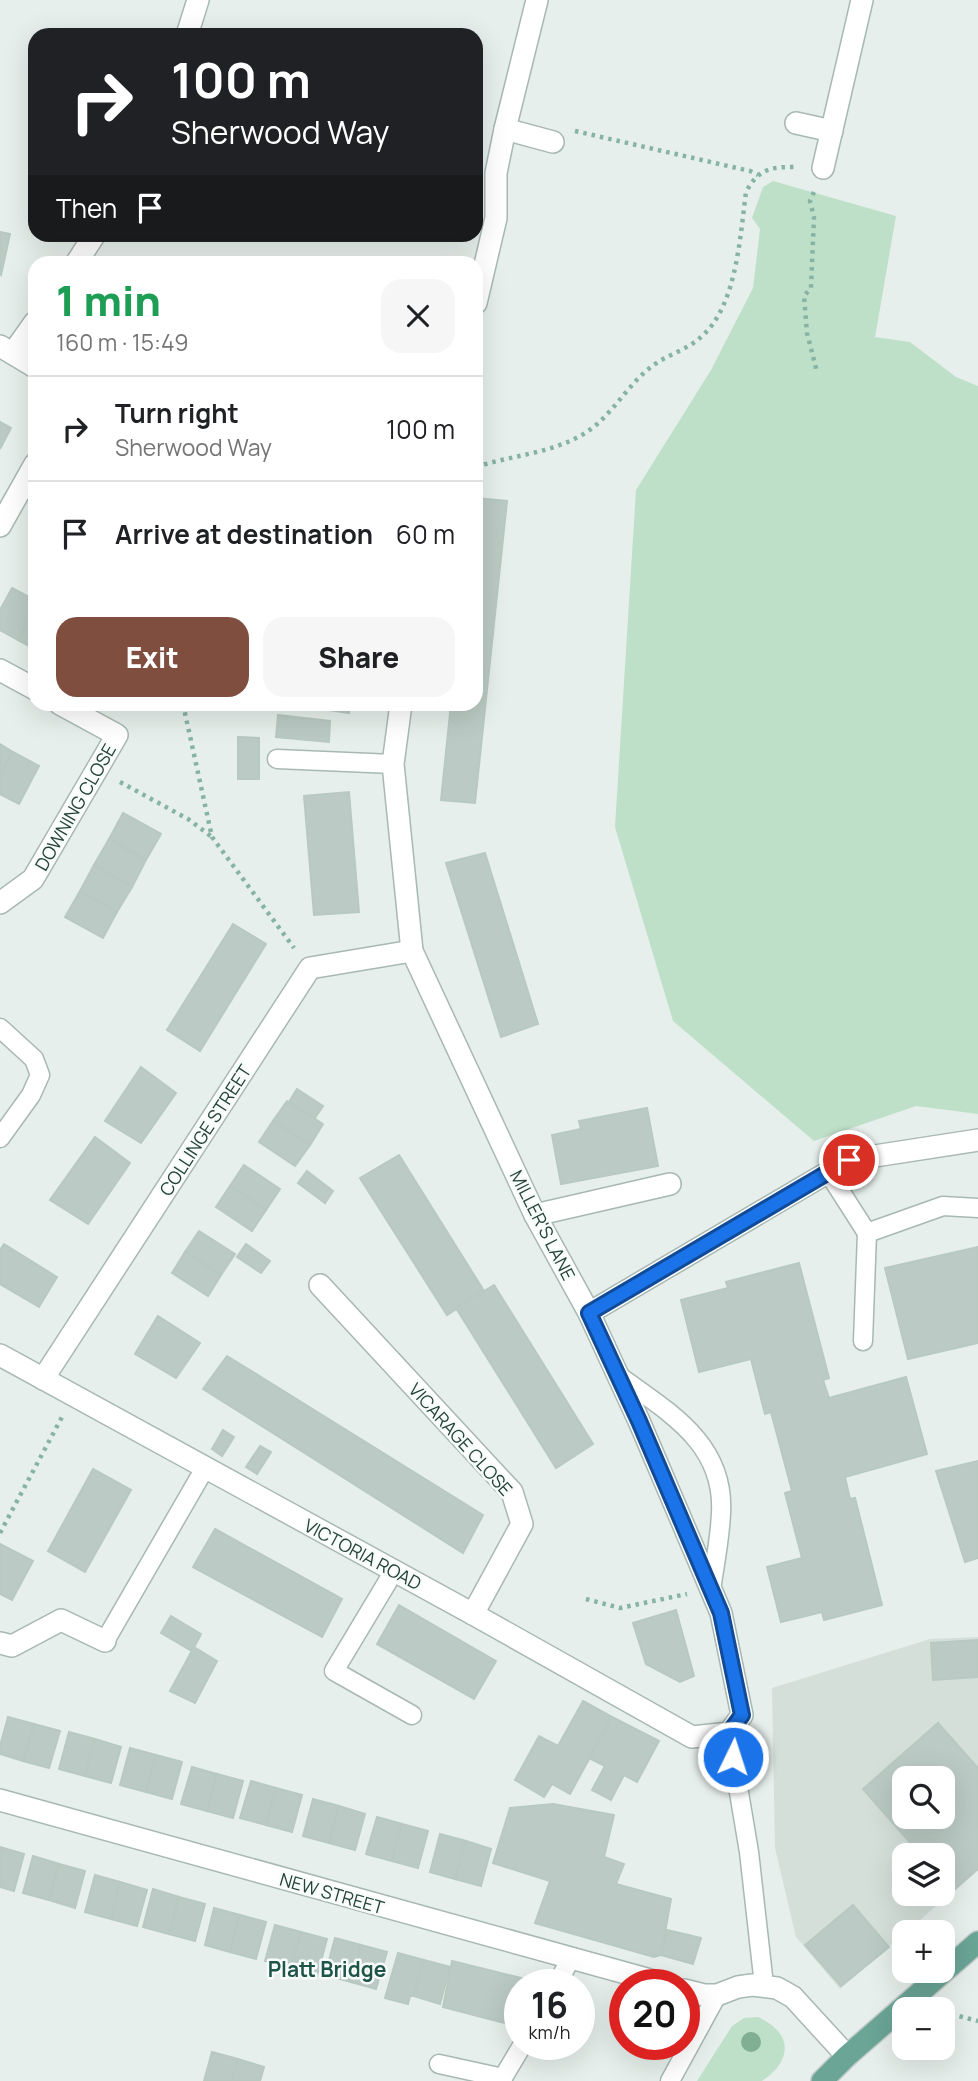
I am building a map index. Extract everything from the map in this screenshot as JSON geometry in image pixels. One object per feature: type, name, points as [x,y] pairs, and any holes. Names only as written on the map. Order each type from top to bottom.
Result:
[{"type":"main road","points":[[822,2081],[978,1942]]},
{"type":"street","points":[[189,28],[198,0]]},
{"type":"street","points":[[483,273],[496,218],[496,173],[537,0]]},
{"type":"street","points":[[823,168],[862,0]]},
{"type":"street","points":[[796,123],[832,131]]},
{"type":"street","points":[[505,129],[553,142]]},
{"type":"street","points":[[28,329],[7,349],[28,362]]},
{"type":"street","points":[[0,526],[28,476]]},
{"type":"street","points":[[0,670],[28,686]]},
{"type":"street","name":"DOWNING CLOSE","points":[[0,903],[33,879],[117,735],[73,711]]},
{"type":"street","name":"MILLER'S LANE","points":[[400,711],[393,764],[412,951],[535,1215],[589,1313],[619,1376],[721,1613],[742,1715],[729,1733]]},
{"type":"street","points":[[310,968],[412,951]]},
{"type":"street","name":"COLLINGE STREET","points":[[43,1379],[310,968]]},
{"type":"street","points":[[589,1313],[849,1160],[978,1140]]},
{"type":"street","points":[[535,1215],[670,1184]]},
{"type":"street","name":"VICARAGE CLOSE","points":[[320,1285],[512,1492],[522,1524],[473,1614]]},
{"type":"street","name":"VICTORIA ROAD","points":[[0,1355],[692,1737],[729,1733]]},
{"type":"street","points":[[0,1643],[12,1646],[61,1620],[105,1641]]},
{"type":"street","name":"NEW STREET","points":[[0,1801],[609,1970]]},
{"type":"street","points":[[700,1994],[717,1995],[738,1987],[764,1985],[777,1988],[793,1997],[847,2056]]},
{"type":"lane","points":[[276,759],[393,764]]},
{"type":"lane","points":[[0,1028],[34,1059],[40,1076],[31,1095],[0,1138]]},
{"type":"lane","points":[[828,1172],[867,1233],[863,1341]]},
{"type":"lane","points":[[867,1233],[943,1206],[978,1209]]},
{"type":"lane","points":[[619,1376],[679,1419],[703,1445],[717,1476],[721,1511],[711,1589]]},
{"type":"lane","points":[[105,1641],[205,1468]]},
{"type":"lane","points":[[394,1571],[334,1671],[412,1715]]},
{"type":"lane","points":[[729,1733],[748,1852],[764,1985]]},
{"type":"lane","points":[[565,1969],[570,1960]]},
{"type":"lane","points":[[670,2081],[717,1995]]},
{"type":"lane","points":[[439,2064],[502,2079],[513,2060]]},
{"type":"path","points":[[553,142],[573,131],[758,176]]},
{"type":"path","points":[[483,465],[548,449],[582,435],[606,416],[651,366],[699,339],[710,329],[719,314],[735,273],[746,192],[758,176],[774,167],[823,168],[810,201],[814,217],[811,288],[804,296],[807,333],[817,372]]},
{"type":"path","points":[[185,711],[212,837]]},
{"type":"path","points":[[97,769],[188,819],[212,837],[310,968]]},
{"type":"path","points":[[0,1533],[74,1395]]},
{"type":"path","points":[[586,1599],[620,1608],[711,1589]]},
{"type":"path","points":[[955,2015],[978,2021]]},
{"type":"shaded area","points":[[978,1637],[978,1870],[955,1890],[955,1843],[892,1843],[892,1906],[936,1906],[920,1920],[892,1920],[892,1944],[840,1989],[796,1937],[775,1848],[772,1688],[930,1639]]},
{"type":"green space","points":[[773,181],[896,216],[875,337],[910,342],[956,377],[978,386],[978,1114],[916,1106],[814,1141],[673,1021],[615,827],[636,490],[711,370],[753,288],[760,229],[752,218],[763,187]]},
{"type":"green space","points":[[758,2017],[778,2031],[785,2047],[784,2056],[772,2073],[762,2081],[697,2081],[732,2026],[744,2018]]},
{"type":"building","points":[[0,232],[10,234],[1,275],[0,274]]},
{"type":"building","points":[[0,422],[11,428],[0,449]]},
{"type":"building","points":[[483,499],[507,501],[475,803],[441,800],[450,711],[483,711]]},
{"type":"building","points":[[12,588],[28,596],[28,621],[18,640],[0,630],[0,610]]},
{"type":"building","points":[[28,621],[28,645],[18,640]]},
{"type":"building","points":[[278,715],[330,721],[329,742],[276,737]]},
{"type":"building","points":[[238,737],[259,738],[259,779],[238,779]]},
{"type":"building","points":[[0,744],[13,752],[0,776]]},
{"type":"building","points":[[13,752],[39,766],[19,804],[0,794],[0,776]]},
{"type":"building","points":[[349,792],[359,912],[314,915],[304,796]]},
{"type":"building","points":[[123,813],[161,834],[146,860],[109,839]]},
{"type":"building","points":[[109,839],[146,860],[132,887],[94,865]]},
{"type":"building","points":[[485,853],[538,1024],[501,1037],[446,863]]},
{"type":"building","points":[[94,865],[132,887],[117,912],[80,891]]},
{"type":"building","points":[[80,891],[117,912],[103,938],[65,917]]},
{"type":"building","points":[[233,924],[266,944],[200,1051],[167,1030]]},
{"type":"building","points":[[141,1067],[176,1093],[141,1143],[105,1121]]},
{"type":"building","points":[[297,1089],[323,1106],[315,1118],[289,1102]]},
{"type":"building","points":[[287,1101],[323,1124],[310,1145],[273,1121]]},
{"type":"building","points":[[647,1108],[658,1166],[561,1184],[552,1135],[581,1129],[579,1121]]},
{"type":"building","points":[[273,1121],[310,1145],[295,1166],[259,1142]]},
{"type":"building","points":[[95,1137],[130,1163],[88,1224],[50,1200]]},
{"type":"building","points":[[399,1155],[484,1291],[447,1315],[360,1178]]},
{"type":"building","points":[[244,1165],[280,1189],[266,1210],[230,1186]]},
{"type":"building","points":[[307,1171],[333,1191],[325,1203],[298,1183]]},
{"type":"building","points":[[230,1186],[266,1210],[252,1231],[216,1207]]},
{"type":"building","points":[[199,1231],[235,1254],[221,1275],[185,1252]]},
{"type":"building","points":[[4,1244],[57,1277],[39,1307],[0,1284],[0,1250]]},
{"type":"building","points":[[246,1244],[270,1261],[261,1273],[237,1257]]},
{"type":"building","points":[[978,1247],[978,1343],[908,1359],[885,1268]]},
{"type":"building","points":[[185,1252],[221,1275],[208,1296],[172,1273]]},
{"type":"building","points":[[799,1263],[829,1378],[823,1380],[829,1398],[906,1377],[927,1454],[845,1477],[850,1499],[855,1498],[882,1605],[824,1620],[822,1612],[781,1622],[767,1567],[802,1558],[785,1493],[792,1491],[771,1412],[765,1414],[751,1359],[699,1372],[681,1300],[728,1288],[726,1282]]},
{"type":"building","points":[[494,1285],[593,1444],[556,1468],[456,1308]]},
{"type":"building","points":[[158,1316],[200,1343],[176,1378],[135,1354]]},
{"type":"building","points":[[227,1356],[483,1515],[463,1553],[203,1389]]},
{"type":"building","points":[[223,1430],[234,1437],[222,1456],[212,1449]]},
{"type":"building","points":[[260,1446],[271,1452],[257,1474],[246,1467]]},
{"type":"building","points":[[978,1461],[978,1558],[965,1562],[936,1471]]},
{"type":"building","points":[[93,1469],[131,1490],[85,1572],[48,1551]]},
{"type":"building","points":[[215,1529],[342,1599],[322,1637],[193,1567]]},
{"type":"building","points":[[0,1544],[33,1561],[12,1600],[0,1594]]},
{"type":"building","points":[[399,1605],[496,1661],[474,1699],[377,1644]]},
{"type":"building","points":[[676,1610],[694,1676],[680,1682],[646,1664],[633,1623]]},
{"type":"building","points":[[171,1616],[201,1634],[192,1651],[161,1633]]},
{"type":"building","points":[[978,1640],[978,1677],[933,1680],[931,1643]]},
{"type":"building","points":[[194,1647],[217,1661],[195,1703],[170,1691]]},
{"type":"building","points":[[583,1701],[612,1717],[570,1794],[552,1784],[544,1797],[515,1780],[539,1736],[558,1746]]},
{"type":"building","points":[[8,1717],[34,1724],[23,1761],[0,1754]]},
{"type":"building","points":[[612,1717],[659,1741],[637,1782],[624,1775],[611,1800],[592,1790],[605,1766],[589,1758]]},
{"type":"building","points":[[938,1723],[978,1768],[978,1869],[955,1889],[955,1843],[910,1843],[898,1829],[955,1829],[955,1766],[892,1766],[892,1822],[863,1789]]},
{"type":"building","points":[[34,1724],[60,1731],[49,1768],[23,1761]]},
{"type":"building","points":[[69,1732],[95,1739],[85,1776],[59,1769]]},
{"type":"building","points":[[95,1739],[121,1747],[111,1783],[85,1776]]},
{"type":"building","points":[[130,1748],[156,1755],[146,1792],[120,1785]]},
{"type":"building","points":[[156,1755],[182,1762],[172,1799],[146,1792]]},
{"type":"building","points":[[192,1767],[217,1774],[207,1811],[181,1804]]},
{"type":"building","points":[[217,1774],[243,1781],[233,1818],[207,1811]]},
{"type":"building","points":[[251,1781],[276,1788],[266,1825],[240,1818]]},
{"type":"building","points":[[276,1788],[302,1795],[292,1832],[266,1825]]},
{"type":"building","points":[[313,1799],[339,1806],[329,1843],[303,1836]]},
{"type":"building","points":[[553,1804],[614,1815],[604,1857],[624,1864],[616,1884],[671,1899],[661,1955],[654,1957],[535,1923],[550,1881],[493,1863],[510,1808]]},
{"type":"building","points":[[339,1806],[365,1814],[355,1850],[329,1843]]},
{"type":"building","points":[[377,1817],[402,1824],[392,1861],[366,1854]]},
{"type":"building","points":[[402,1824],[428,1831],[418,1868],[392,1861]]},
{"type":"building","points":[[440,1834],[466,1841],[455,1879],[430,1872]]},
{"type":"building","points":[[466,1841],[491,1849],[481,1886],[455,1879]]},
{"type":"building","points":[[0,1847],[24,1854],[14,1891],[0,1887]]},
{"type":"building","points":[[33,1856],[59,1864],[49,1900],[23,1893]]},
{"type":"building","points":[[59,1864],[85,1871],[75,1908],[49,1900]]},
{"type":"building","points":[[95,1875],[120,1882],[111,1919],[85,1912]]},
{"type":"building","points":[[120,1882],[147,1890],[137,1926],[111,1919]]},
{"type":"building","points":[[153,1889],[179,1897],[169,1934],[143,1927]]},
{"type":"building","points":[[179,1897],[205,1904],[195,1941],[169,1934]]},
{"type":"building","points":[[853,1905],[889,1947],[841,1986],[805,1945]]},
{"type":"building","points":[[214,1908],[240,1915],[230,1952],[205,1945]]},
{"type":"building","points":[[240,1915],[266,1922],[256,1959],[230,1952]]},
{"type":"building","points":[[275,1925],[301,1932],[291,1968],[265,1961]]},
{"type":"building","points":[[667,1930],[701,1938],[693,1964],[661,1955]]},
{"type":"building","points":[[301,1932],[327,1939],[317,1976],[291,1968]]},
{"type":"building","points":[[335,1938],[361,1945],[351,1982],[325,1975]]},
{"type":"building","points":[[361,1945],[387,1952],[376,1989],[351,1982]]},
{"type":"building","points":[[398,1953],[424,1960],[414,1996],[410,1996],[408,2004],[385,1998]]},
{"type":"building","points":[[424,1960],[450,1967],[440,2004],[414,1996]]},
{"type":"building","points":[[452,1961],[504,1974],[504,2023],[443,2007]]},
{"type":"building","points":[[212,2052],[238,2059],[232,2081],[204,2081]]},
{"type":"building","points":[[238,2059],[264,2067],[260,2081],[232,2081]]},
{"type":"district","name":"Platt Bridge","points":[[327,1969]]},
{"type":"route","points":[[733,1757],[729,1733],[742,1715],[721,1613],[639,1421],[589,1313],[849,1160]]}]
